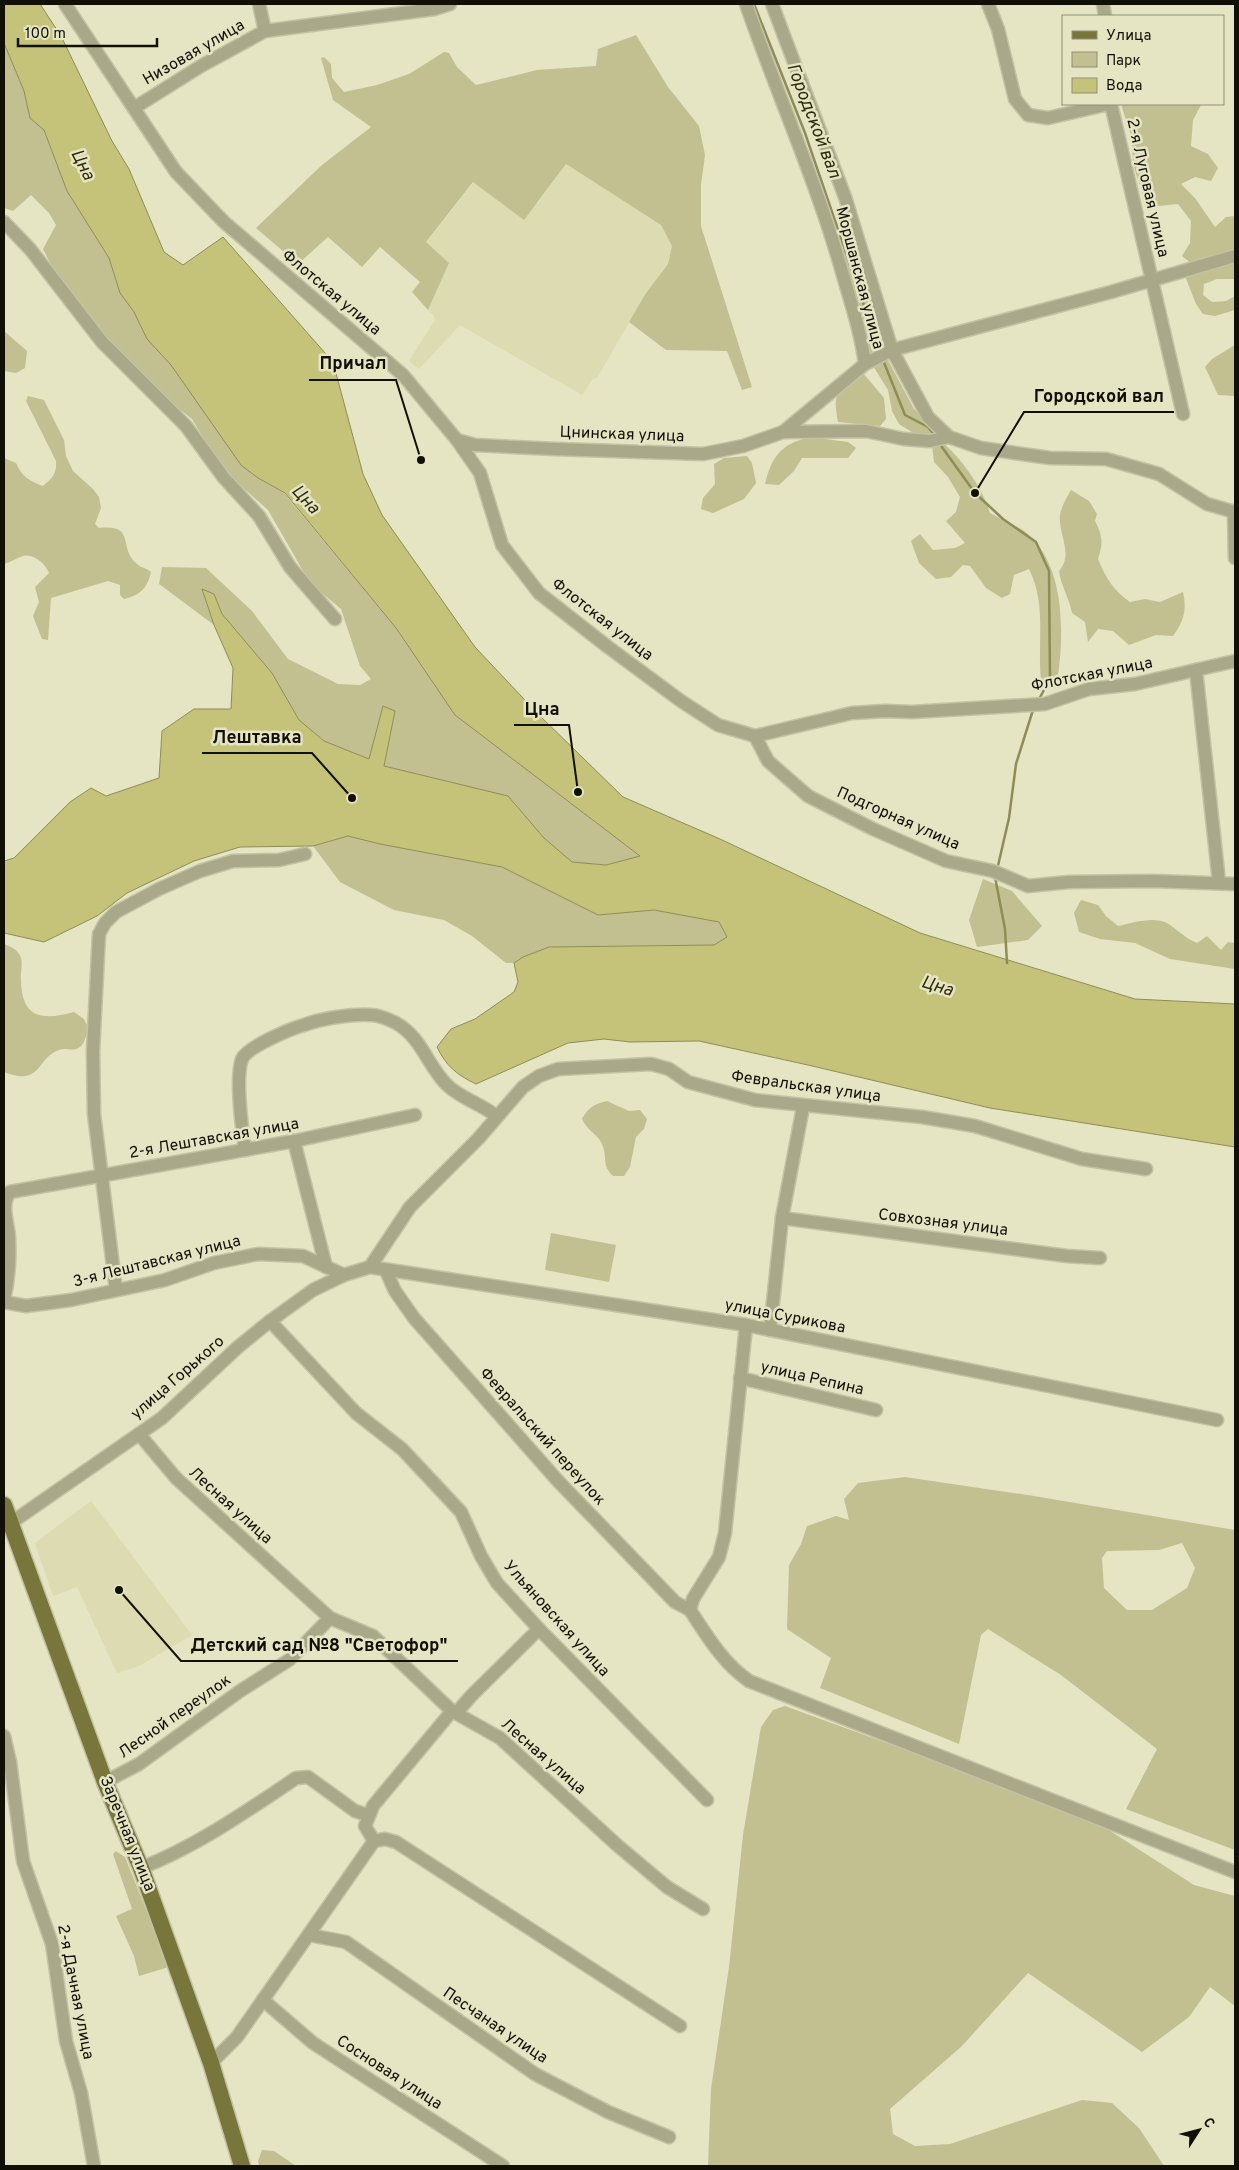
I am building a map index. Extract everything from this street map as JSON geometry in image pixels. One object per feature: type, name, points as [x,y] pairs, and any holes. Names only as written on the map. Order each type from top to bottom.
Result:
[{"type":"main road","name":"Заречная улица","points":[[4,1504],[7,1525],[141,1868],[211,2063],[242,2166]]},
{"type":"street","name":"Флотская улица","points":[[65,4],[176,172],[224,222],[403,375],[457,440],[480,473],[502,545],[539,593],[681,701],[718,725],[755,736],[852,713],[912,712],[1036,705],[1089,689],[1135,684],[1235,660]]},
{"type":"street","points":[[259,4],[265,31]]},
{"type":"street","name":"Низовая улица","points":[[134,108],[201,66],[265,31],[434,9],[450,4]]},
{"type":"street","name":"Моршанская улица","points":[[746,4],[762,51],[825,212],[862,341],[880,356]]},
{"type":"street","name":"Моршанская улица","points":[[772,4],[845,197],[880,356]]},
{"type":"street","points":[[988,4],[998,29],[1014,99],[1028,115],[1048,118],[1106,105]]},
{"type":"street","name":"2-я Луговая улица","points":[[1110,105],[1183,414]]},
{"type":"street","points":[[4,222],[30,249],[102,342],[186,426],[224,478],[259,516],[290,567],[335,619]]},
{"type":"street","points":[[949,437],[928,417],[880,356],[1235,256]]},
{"type":"street","name":"Цнинская улица","points":[[457,440],[475,445],[703,454],[743,446],[782,432],[880,356]]},
{"type":"street","name":"Цнинская улица","points":[[782,432],[866,431],[904,439],[930,441],[949,437],[981,448],[1050,458],[1106,459],[1159,474],[1207,504],[1235,512]]},
{"type":"street","points":[[1235,512],[1235,558]]},
{"type":"street","points":[[1196,670],[1219,882]]},
{"type":"street","name":"Подгорная улица","points":[[755,736],[768,762],[808,796],[873,829],[946,861],[993,871],[1028,886],[1069,882],[1219,882],[1235,884]]},
{"type":"street","points":[[116,1290],[94,1114],[93,1050],[99,934],[105,923],[116,912],[159,889],[200,871],[233,861],[279,860],[305,854]]},
{"type":"street","points":[[245,1150],[239,1076],[242,1059],[248,1051],[304,1024],[333,1019],[372,1015],[395,1023],[410,1033],[432,1068],[461,1097],[485,1107],[496,1116]]},
{"type":"street","name":"Февральская улица","points":[[370,1267],[410,1208],[478,1139],[523,1087],[539,1076],[558,1069],[651,1064],[669,1069],[688,1082],[755,1100],[803,1107],[922,1118],[975,1126],[1082,1159],[1146,1169]]},
{"type":"street","points":[[770,1330],[782,1218],[803,1107]]},
{"type":"street","name":"2-я Лештавская улица","points":[[4,1301],[8,1283],[6,1197],[17,1189],[102,1176],[294,1141],[415,1115]]},
{"type":"street","points":[[294,1141],[326,1267]]},
{"type":"street","name":"Совхозная улица","points":[[782,1218],[1067,1256],[1100,1258]]},
{"type":"street","name":"3-я Лештавская улица","points":[[4,1301],[26,1306],[71,1300],[165,1280],[214,1263],[258,1254],[304,1256],[344,1275]]},
{"type":"street","points":[[344,1275],[370,1267]]},
{"type":"street","name":"улица Сурикова","points":[[370,1267],[386,1271],[644,1308],[746,1325],[1217,1420]]},
{"type":"street","name":"Февральский переулок","points":[[386,1271],[395,1291],[414,1318],[558,1481],[675,1602],[690,1610]]},
{"type":"street","name":"улица Горького","points":[[7,1525],[162,1418],[238,1347],[270,1320],[313,1290],[344,1275]]},
{"type":"street","name":"Ульяновская улица","points":[[270,1320],[356,1413],[402,1449],[461,1512],[481,1556],[497,1583],[539,1629],[707,1800]]},
{"type":"street","points":[[746,1325],[726,1533],[719,1557],[693,1600],[690,1610],[713,1645],[735,1671],[749,1681],[1235,1872]]},
{"type":"street","name":"улица Репина","points":[[740,1378],[876,1410]]},
{"type":"street","name":"Лесная улица","points":[[138,1434],[176,1478],[330,1618],[373,1636],[455,1712],[500,1738],[617,1845],[667,1887],[703,1909]]},
{"type":"street","name":"Лесной переулок","points":[[106,1782],[139,1764],[240,1691],[289,1660],[330,1618]]},
{"type":"street","points":[[374,1841],[365,1826],[373,1806],[455,1712],[539,1629]]},
{"type":"street","name":"2-я Дачная улица","points":[[4,1736],[10,1762],[23,1861],[52,1944],[66,2041],[81,2093],[94,2166]]},
{"type":"street","points":[[141,1868],[167,1858],[221,1827],[296,1778],[308,1777],[355,1811],[368,1815]]},
{"type":"street","points":[[211,2063],[237,2037],[374,1841],[386,1839],[396,1842],[680,2026]]},
{"type":"street","name":"Песчаная улица","points":[[309,1936],[346,1942],[535,2074],[608,2112],[669,2137]]},
{"type":"street","name":"Сосновая улица","points":[[263,2000],[313,2043],[502,2166]]},
{"type":"shaded area","points":[[566,164],[661,225],[672,246],[668,264],[646,293],[597,378],[593,379],[582,395],[460,325],[419,369],[409,361],[435,320],[428,310],[449,263],[426,243],[474,182],[538,203]]},
{"type":"shaded area","points":[[91,1501],[192,1635],[139,1666],[117,1673],[77,1587],[53,1596],[35,1543]]},
{"type":"green space","points":[[636,35],[668,87],[699,126],[705,155],[701,185],[701,226],[752,387],[742,390],[727,351],[666,350],[629,322],[646,293],[668,264],[672,246],[661,225],[566,164],[524,220],[473,182],[426,242],[449,263],[428,310],[412,292],[420,282],[380,247],[362,267],[328,237],[298,264],[256,228],[322,165],[371,127],[333,100],[321,58],[324,57],[331,64],[332,78],[344,92],[377,85],[409,74],[444,52],[449,53],[457,67],[476,85],[537,70],[596,66],[598,49]]},
{"type":"green space","points":[[4,43],[24,91],[30,118],[44,130],[67,191],[109,258],[120,293],[134,312],[148,339],[171,365],[258,478],[284,493],[396,628],[455,715],[640,856],[606,865],[572,862],[544,838],[508,796],[384,766],[395,711],[383,706],[369,759],[324,741],[299,720],[272,673],[222,614],[214,594],[202,590],[214,625],[159,584],[162,567],[206,568],[252,611],[288,659],[338,684],[360,685],[371,679],[360,666],[341,609],[310,583],[268,510],[222,469],[192,419],[152,388],[110,345],[54,271],[43,249],[56,225],[49,213],[31,195],[13,211],[4,208]]},
{"type":"green space","points":[[1121,105],[1201,105],[1193,120],[1191,146],[1208,154],[1218,168],[1211,181],[1195,177],[1181,184],[1195,198],[1215,227],[1226,217],[1235,216],[1235,252],[1192,264],[1182,256],[1190,243],[1191,221],[1178,204],[1146,205],[1133,164],[1132,139]]},
{"type":"green space","points":[[850,249],[889,362],[914,409],[932,425],[930,436],[915,434],[899,424],[892,411],[888,390],[870,361],[841,251]]},
{"type":"green space","points":[[1235,259],[1235,279],[1217,279],[1204,284],[1203,295],[1212,302],[1226,301],[1235,296],[1235,310],[1215,316],[1203,314],[1196,304],[1185,276]]},
{"type":"green space","points":[[4,331],[27,351],[25,368],[16,373],[4,371]]},
{"type":"green space","points":[[1235,345],[1235,396],[1218,395],[1205,367],[1212,359]]},
{"type":"green space","points":[[863,373],[884,398],[886,419],[880,426],[838,422],[836,403],[839,392]]},
{"type":"green space","points":[[28,396],[44,400],[64,440],[66,456],[73,471],[99,497],[101,508],[95,524],[99,528],[111,528],[122,533],[131,557],[139,565],[151,572],[145,587],[139,593],[124,599],[120,595],[120,585],[108,581],[51,598],[48,640],[42,639],[33,616],[39,602],[35,587],[49,573],[39,560],[31,556],[21,557],[4,564],[4,458],[16,463],[27,478],[43,486],[52,478],[56,469],[56,461],[26,401]]},
{"type":"green space","points":[[810,437],[848,442],[856,448],[848,458],[802,458],[794,471],[779,485],[765,484],[771,466],[779,453],[792,443]]},
{"type":"green space","points":[[941,441],[956,456],[977,484],[990,513],[1026,532],[1042,550],[1050,567],[1060,605],[1061,645],[1057,682],[1041,680],[1040,610],[1035,582],[1029,569],[1014,575],[1010,594],[1002,598],[986,588],[970,566],[963,565],[951,577],[936,579],[919,563],[911,541],[920,534],[933,550],[955,548],[965,543],[946,521],[956,512],[960,497],[948,477],[934,462],[932,445]]},
{"type":"green space","points":[[747,456],[752,463],[756,483],[744,499],[713,513],[701,509],[703,498],[715,484],[714,464],[724,458]]},
{"type":"green space","points":[[1071,490],[1089,501],[1097,514],[1095,521],[1100,531],[1101,540],[1098,559],[1107,578],[1119,593],[1130,602],[1145,599],[1160,602],[1183,592],[1184,615],[1173,636],[1156,635],[1129,645],[1113,631],[1098,629],[1088,642],[1085,622],[1072,613],[1059,571],[1065,558],[1060,515]]},
{"type":"green space","points":[[348,836],[380,844],[502,867],[598,915],[654,910],[719,922],[727,937],[714,945],[549,947],[523,957],[514,963],[506,963],[472,936],[444,920],[394,910],[340,882],[313,846]]},
{"type":"green space","points":[[983,879],[1012,891],[1042,926],[1028,940],[977,947],[969,920]]},
{"type":"green space","points":[[1081,900],[1098,905],[1106,916],[1118,926],[1155,920],[1167,923],[1197,943],[1207,936],[1221,950],[1228,942],[1235,943],[1235,969],[1170,959],[1135,943],[1100,939],[1079,932],[1074,913]]},
{"type":"green space","points":[[4,944],[12,947],[20,955],[22,963],[22,994],[30,1010],[44,1016],[63,1015],[74,1012],[84,1019],[89,1029],[84,1043],[78,1048],[59,1050],[46,1059],[32,1074],[25,1076],[16,1076],[4,1072]]},
{"type":"green space","points":[[607,1101],[629,1111],[640,1110],[647,1119],[644,1129],[636,1137],[630,1167],[624,1176],[613,1176],[609,1172],[602,1144],[582,1119],[592,1107]]},
{"type":"green space","points":[[551,1233],[616,1245],[609,1282],[545,1270]]},
{"type":"green space","points":[[905,1477],[1034,1496],[1235,1530],[1235,1850],[1126,1809],[1157,1749],[1061,1675],[988,1629],[981,1635],[959,1744],[820,1688],[831,1658],[787,1629],[789,1565],[801,1544],[807,1526],[836,1516],[849,1520],[844,1499],[858,1483]],"holes":[[[1182,1543],[1195,1568],[1187,1588],[1152,1610],[1127,1610],[1104,1588],[1102,1558],[1107,1551],[1159,1550]]]},
{"type":"green space","points":[[785,1706],[1037,1798],[1101,1825],[1194,1885],[1235,1896],[1235,2006],[1210,1987],[1189,2017],[1142,2052],[1028,1973],[962,2046],[890,2109],[893,2134],[915,2146],[950,2144],[1082,2100],[1112,2103],[1139,2128],[1164,2166],[708,2166],[711,2089],[729,1967],[743,1835],[761,1727],[773,1710]]},
{"type":"green space","points":[[116,1851],[125,1857],[169,1967],[139,1976],[134,1956],[116,1916],[132,1909],[113,1854]]},
{"type":"green space","points":[[262,2150],[274,2151],[296,2166],[259,2166],[258,2161]]},
{"type":"water","points":[[4,4],[40,4],[61,36],[112,141],[129,169],[164,252],[183,265],[223,237],[333,362],[363,474],[382,515],[475,647],[539,715],[623,797],[720,839],[920,933],[1135,999],[1235,1004],[1235,1147],[990,1108],[699,1041],[630,1042],[604,1039],[568,1043],[476,1084],[453,1069],[444,1060],[437,1047],[451,1029],[475,1019],[514,992],[518,982],[514,963],[523,957],[549,947],[714,945],[727,937],[719,922],[654,910],[598,915],[502,867],[380,844],[348,836],[313,846],[240,847],[194,861],[127,893],[97,916],[44,942],[4,933],[4,861],[14,858],[70,802],[91,788],[106,796],[159,778],[162,731],[194,709],[231,709],[233,668],[214,625],[202,589],[214,594],[222,614],[272,673],[299,720],[324,741],[369,759],[383,706],[395,711],[384,766],[508,796],[544,838],[572,862],[606,865],[640,856],[455,715],[396,628],[285,493],[258,478],[241,465],[171,365],[147,339],[134,312],[120,293],[109,258],[67,191],[44,130],[30,118],[24,91],[4,43]]},
{"type":"waterway","name":"Городской вал","points":[[754,4],[805,133],[880,352]]},
{"type":"waterway","name":"Городской вал","points":[[883,360],[905,415],[928,427],[935,436]]},
{"type":"waterway","name":"Городской вал","points":[[939,443],[975,493],[1003,519],[1036,542],[1049,571],[1050,679],[1038,701]]},
{"type":"waterway","name":"Городской вал","points":[[997,870],[1009,818],[1016,764],[1033,710]]},
{"type":"waterway","name":"Городской вал","points":[[995,877],[1005,929],[1007,963]]},
{"type":"place","name":"Причал","points":[[421,460]]},
{"type":"place","name":"Городской вал","points":[[975,493]]},
{"type":"place","name":"Цна","points":[[578,792]]},
{"type":"place","name":"Лештавка","points":[[352,798]]},
{"type":"place","name":"Детский сад №8 \"Светофор\"","points":[[119,1590]]}]
